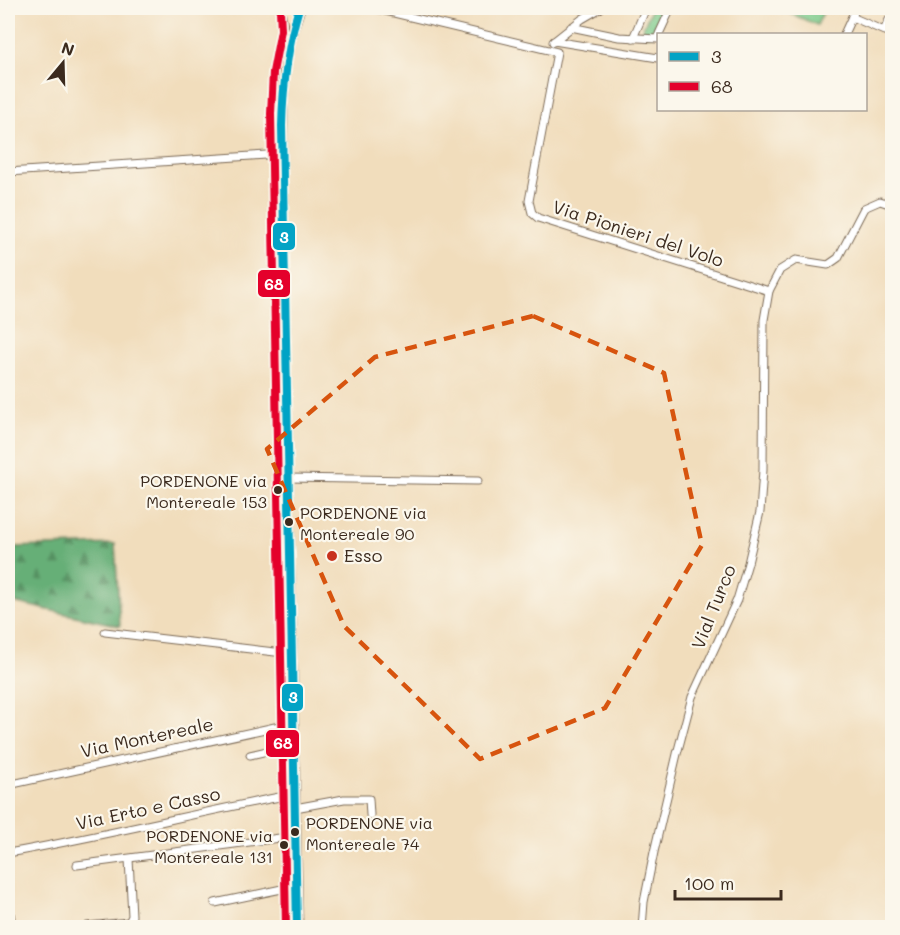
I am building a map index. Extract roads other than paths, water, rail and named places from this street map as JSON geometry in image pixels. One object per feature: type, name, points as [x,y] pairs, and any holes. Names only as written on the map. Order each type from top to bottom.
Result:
[{"type":"main road","points":[[290,8],[293,25]]},
{"type":"main road","points":[[297,927],[282,154],[283,75],[287,49],[299,8]]},
{"type":"street","points":[[373,8],[544,49],[582,19],[602,8]]},
{"type":"street","points":[[633,38],[646,8]]},
{"type":"street","points":[[660,33],[671,8]]},
{"type":"street","points":[[844,33],[856,8]]},
{"type":"street","points":[[852,17],[884,31],[892,12]]},
{"type":"street","points":[[571,27],[620,37],[657,37]]},
{"type":"street","points":[[554,41],[657,58]]},
{"type":"street","name":"Via Pionieri del Volo","points":[[544,49],[557,52],[529,201],[532,213],[538,218],[769,291]]},
{"type":"street","points":[[8,172],[282,154]]},
{"type":"street","points":[[769,291],[780,270],[796,260],[828,265],[837,258],[864,208],[880,201],[892,204]]},
{"type":"street","name":"Vial Turco","points":[[642,927],[644,902],[654,852],[692,696],[737,600],[760,512],[763,470],[764,320],[769,291]]},
{"type":"street","points":[[288,478],[478,481]]},
{"type":"street","points":[[105,632],[292,654]]},
{"type":"street","name":"Via Montereale","points":[[8,785],[292,723]]},
{"type":"street","points":[[250,755],[293,745]]},
{"type":"street","name":"Via Erto e Casso","points":[[8,853],[295,794]]},
{"type":"street","points":[[295,808],[344,799],[369,799],[370,815]]},
{"type":"street","points":[[77,865],[295,836]]},
{"type":"street","points":[[87,926],[129,922],[132,916],[129,859]]},
{"type":"street","points":[[216,903],[296,886]]},
{"type":"street","points":[[8,894],[12,927]]},
{"type":"place","name":"PORDENONE via Montereale 153","points":[[278,490]]},
{"type":"place","name":"PORDENONE via Montereale 90","points":[[289,522]]},
{"type":"place","name":"Esso","points":[[332,556]]},
{"type":"place","name":"PORDENONE via Montereale 74","points":[[295,832]]},
{"type":"place","name":"PORDENONE via Montereale 131","points":[[284,845]]}]
